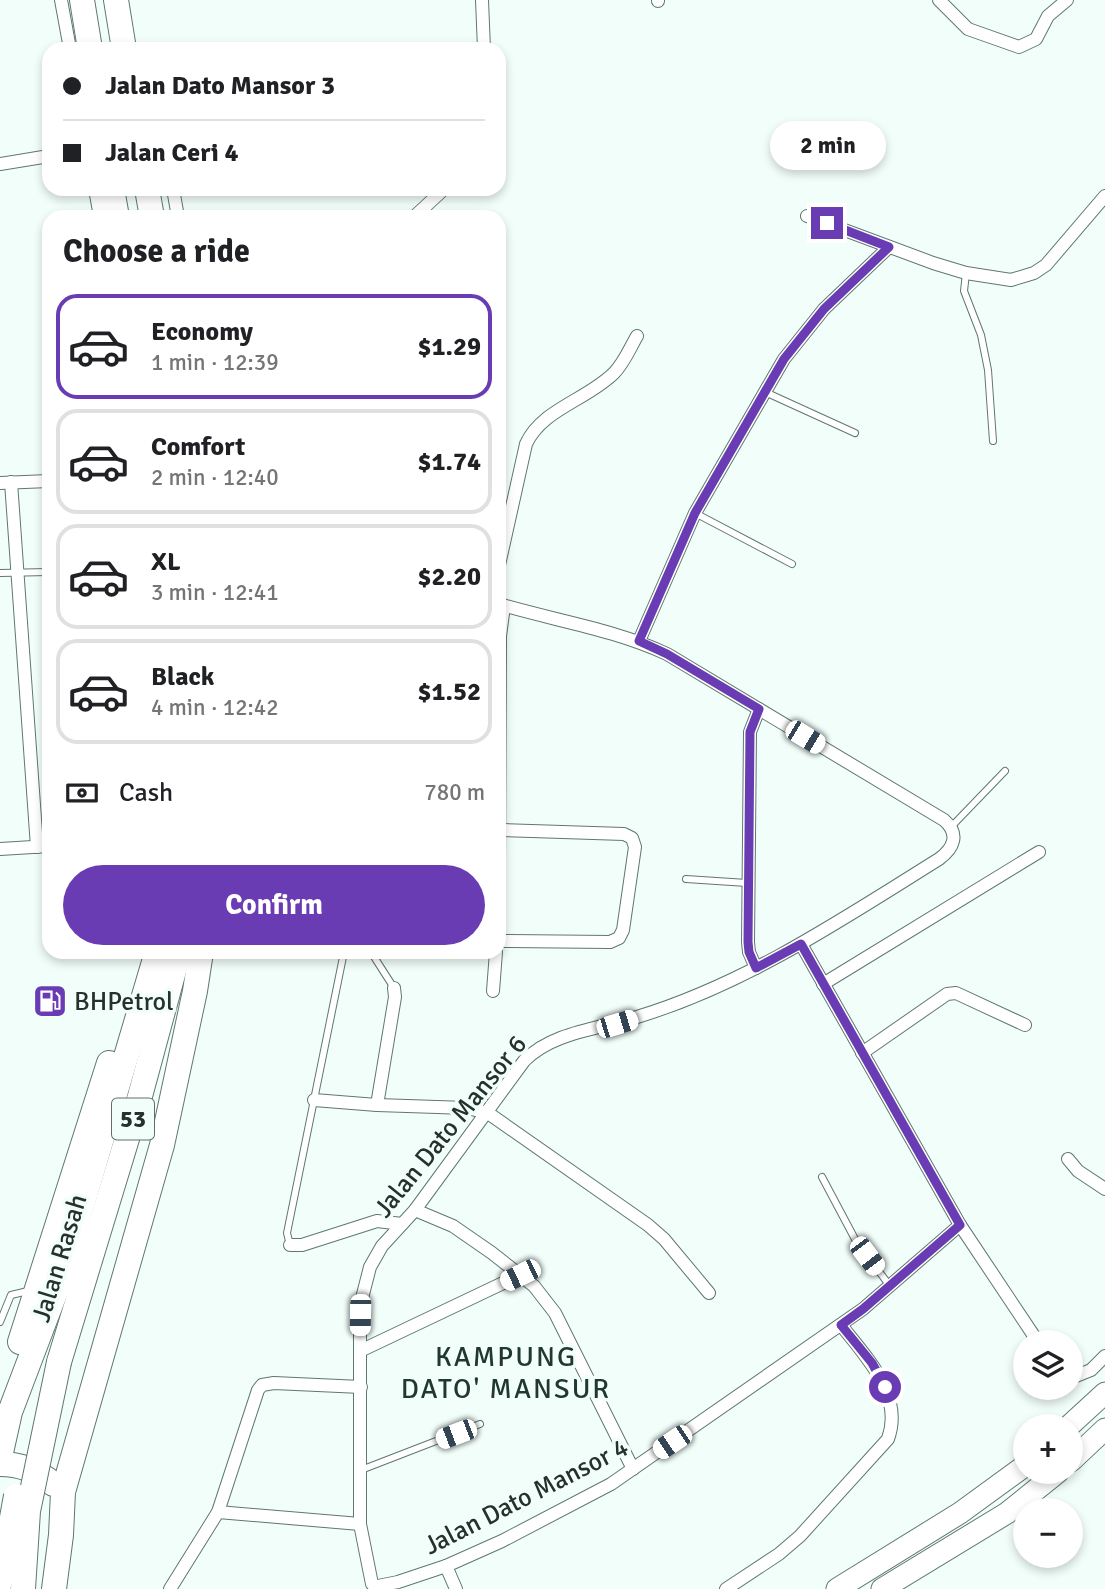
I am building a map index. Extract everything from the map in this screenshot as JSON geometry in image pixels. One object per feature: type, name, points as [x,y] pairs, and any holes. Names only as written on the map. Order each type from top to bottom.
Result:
[{"type":"highway","points":[[82,0],[89,42]]},
{"type":"highway","points":[[116,0],[123,42]]},
{"type":"highway","points":[[59,1285],[142,959]]},
{"type":"highway","name":"Jalan Rasah","points":[[0,1582],[28,1449],[58,1362],[59,1285],[155,959]]},
{"type":"highway","name":"Jalan Rasah","points":[[0,1457],[5,1409],[140,1096],[177,959]]},
{"type":"highway","points":[[54,1589],[63,1492],[162,1145],[200,959]]},
{"type":"highway","points":[[23,1589],[28,1511],[58,1362]]},
{"type":"highway","points":[[0,1440],[5,1409]]},
{"type":"highway","points":[[0,1464],[16,1464],[41,1474],[63,1492]]},
{"type":"main road","points":[[1082,1414],[1105,1393]]},
{"type":"main road","points":[[1083,1450],[1105,1430]]},
{"type":"main road","points":[[834,1589],[858,1577],[960,1513],[1013,1474]]},
{"type":"main road","points":[[882,1589],[1007,1513],[1043,1484]]},
{"type":"street","points":[[61,0],[69,42]]},
{"type":"street","points":[[482,0],[484,42]]},
{"type":"street","points":[[939,0],[968,29],[1019,47],[1036,39],[1048,16],[1067,0]]},
{"type":"street","points":[[0,164],[42,157]]},
{"type":"street","points":[[422,210],[436,196]]},
{"type":"street","points":[[807,216],[889,247],[967,272],[1011,280],[1034,273],[1046,265],[1105,196]]},
{"type":"street","points":[[639,641],[695,513],[784,359],[824,309],[889,247]]},
{"type":"street","points":[[506,534],[526,444],[531,433],[556,412],[594,389],[614,373],[637,336]]},
{"type":"street","points":[[42,481],[6,483],[18,572],[42,835]]},
{"type":"street","points":[[506,606],[603,629],[667,654],[944,820],[951,827]]},
{"type":"street","points":[[756,968],[749,952],[747,883],[750,732],[759,709]]},
{"type":"street","name":"Jalan Dato Mansor 6","points":[[372,1584],[360,1524],[361,1302],[370,1267],[382,1246],[415,1210],[524,1061],[544,1044],[646,1015],[756,968],[801,944],[946,854],[954,840],[951,827]]},
{"type":"street","points":[[506,830],[624,834],[632,838],[635,847],[623,930],[619,938],[610,942],[506,941]]},
{"type":"street","points":[[0,849],[42,846]]},
{"type":"street","points":[[823,984],[1038,852]]},
{"type":"street","points":[[801,944],[960,1225],[1030,1330]]},
{"type":"street","points":[[493,991],[495,959]]},
{"type":"street","points":[[377,1105],[396,997],[394,988]]},
{"type":"street","points":[[862,1053],[947,994],[956,993],[1026,1025]]},
{"type":"street","points":[[314,1100],[467,1108],[488,1113],[648,1225],[664,1239],[709,1293]]},
{"type":"street","points":[[1068,1159],[1078,1171],[1105,1189]]},
{"type":"street","points":[[415,1210],[453,1226],[534,1286],[555,1312],[633,1469]]},
{"type":"street","points":[[290,1245],[302,1245],[377,1221],[402,1224]]},
{"type":"street","name":"Jalan Dato Mansor 4","points":[[372,1584],[378,1587],[398,1583],[446,1566],[502,1541],[611,1484],[841,1325],[960,1225]]},
{"type":"street","points":[[360,1351],[520,1275]]},
{"type":"street","points":[[726,1589],[779,1554],[800,1536],[888,1439],[892,1419],[885,1387],[872,1363],[841,1325]]},
{"type":"street","points":[[1083,1373],[1091,1370],[1105,1356]]},
{"type":"street","points":[[170,1589],[218,1512],[255,1395],[262,1385],[274,1383],[360,1387]]},
{"type":"street","points":[[218,1512],[360,1524]]},
{"type":"street","points":[[446,1566],[456,1589]]},
{"type":"lane","points":[[967,272],[964,290],[981,335],[988,370],[993,441]]},
{"type":"lane","points":[[764,392],[855,433]]},
{"type":"lane","points":[[695,513],[792,564]]},
{"type":"lane","points":[[0,573],[42,572]]},
{"type":"lane","points":[[951,827],[1005,771]]},
{"type":"lane","points":[[686,879],[747,883]]},
{"type":"lane","points":[[290,1245],[287,1233],[343,959]]},
{"type":"lane","points":[[375,959],[394,988]]},
{"type":"lane","points":[[822,1177],[856,1241],[890,1286]]},
{"type":"lane","points":[[0,1322],[12,1295],[59,1285]]},
{"type":"lane","points":[[361,1470],[480,1424]]},
{"type":"place","name":"BHPetrol","points":[[50,1001]]},
{"type":"district","name":"KAMPUNG DATO' MANSUR","points":[[506,1372]]},
{"type":"route","points":[[827,223],[889,247],[824,309],[784,359],[695,513],[639,641],[667,654],[759,709],[750,732],[747,851],[749,952],[756,968],[801,944],[960,1225],[841,1325],[872,1363],[885,1387]]}]
